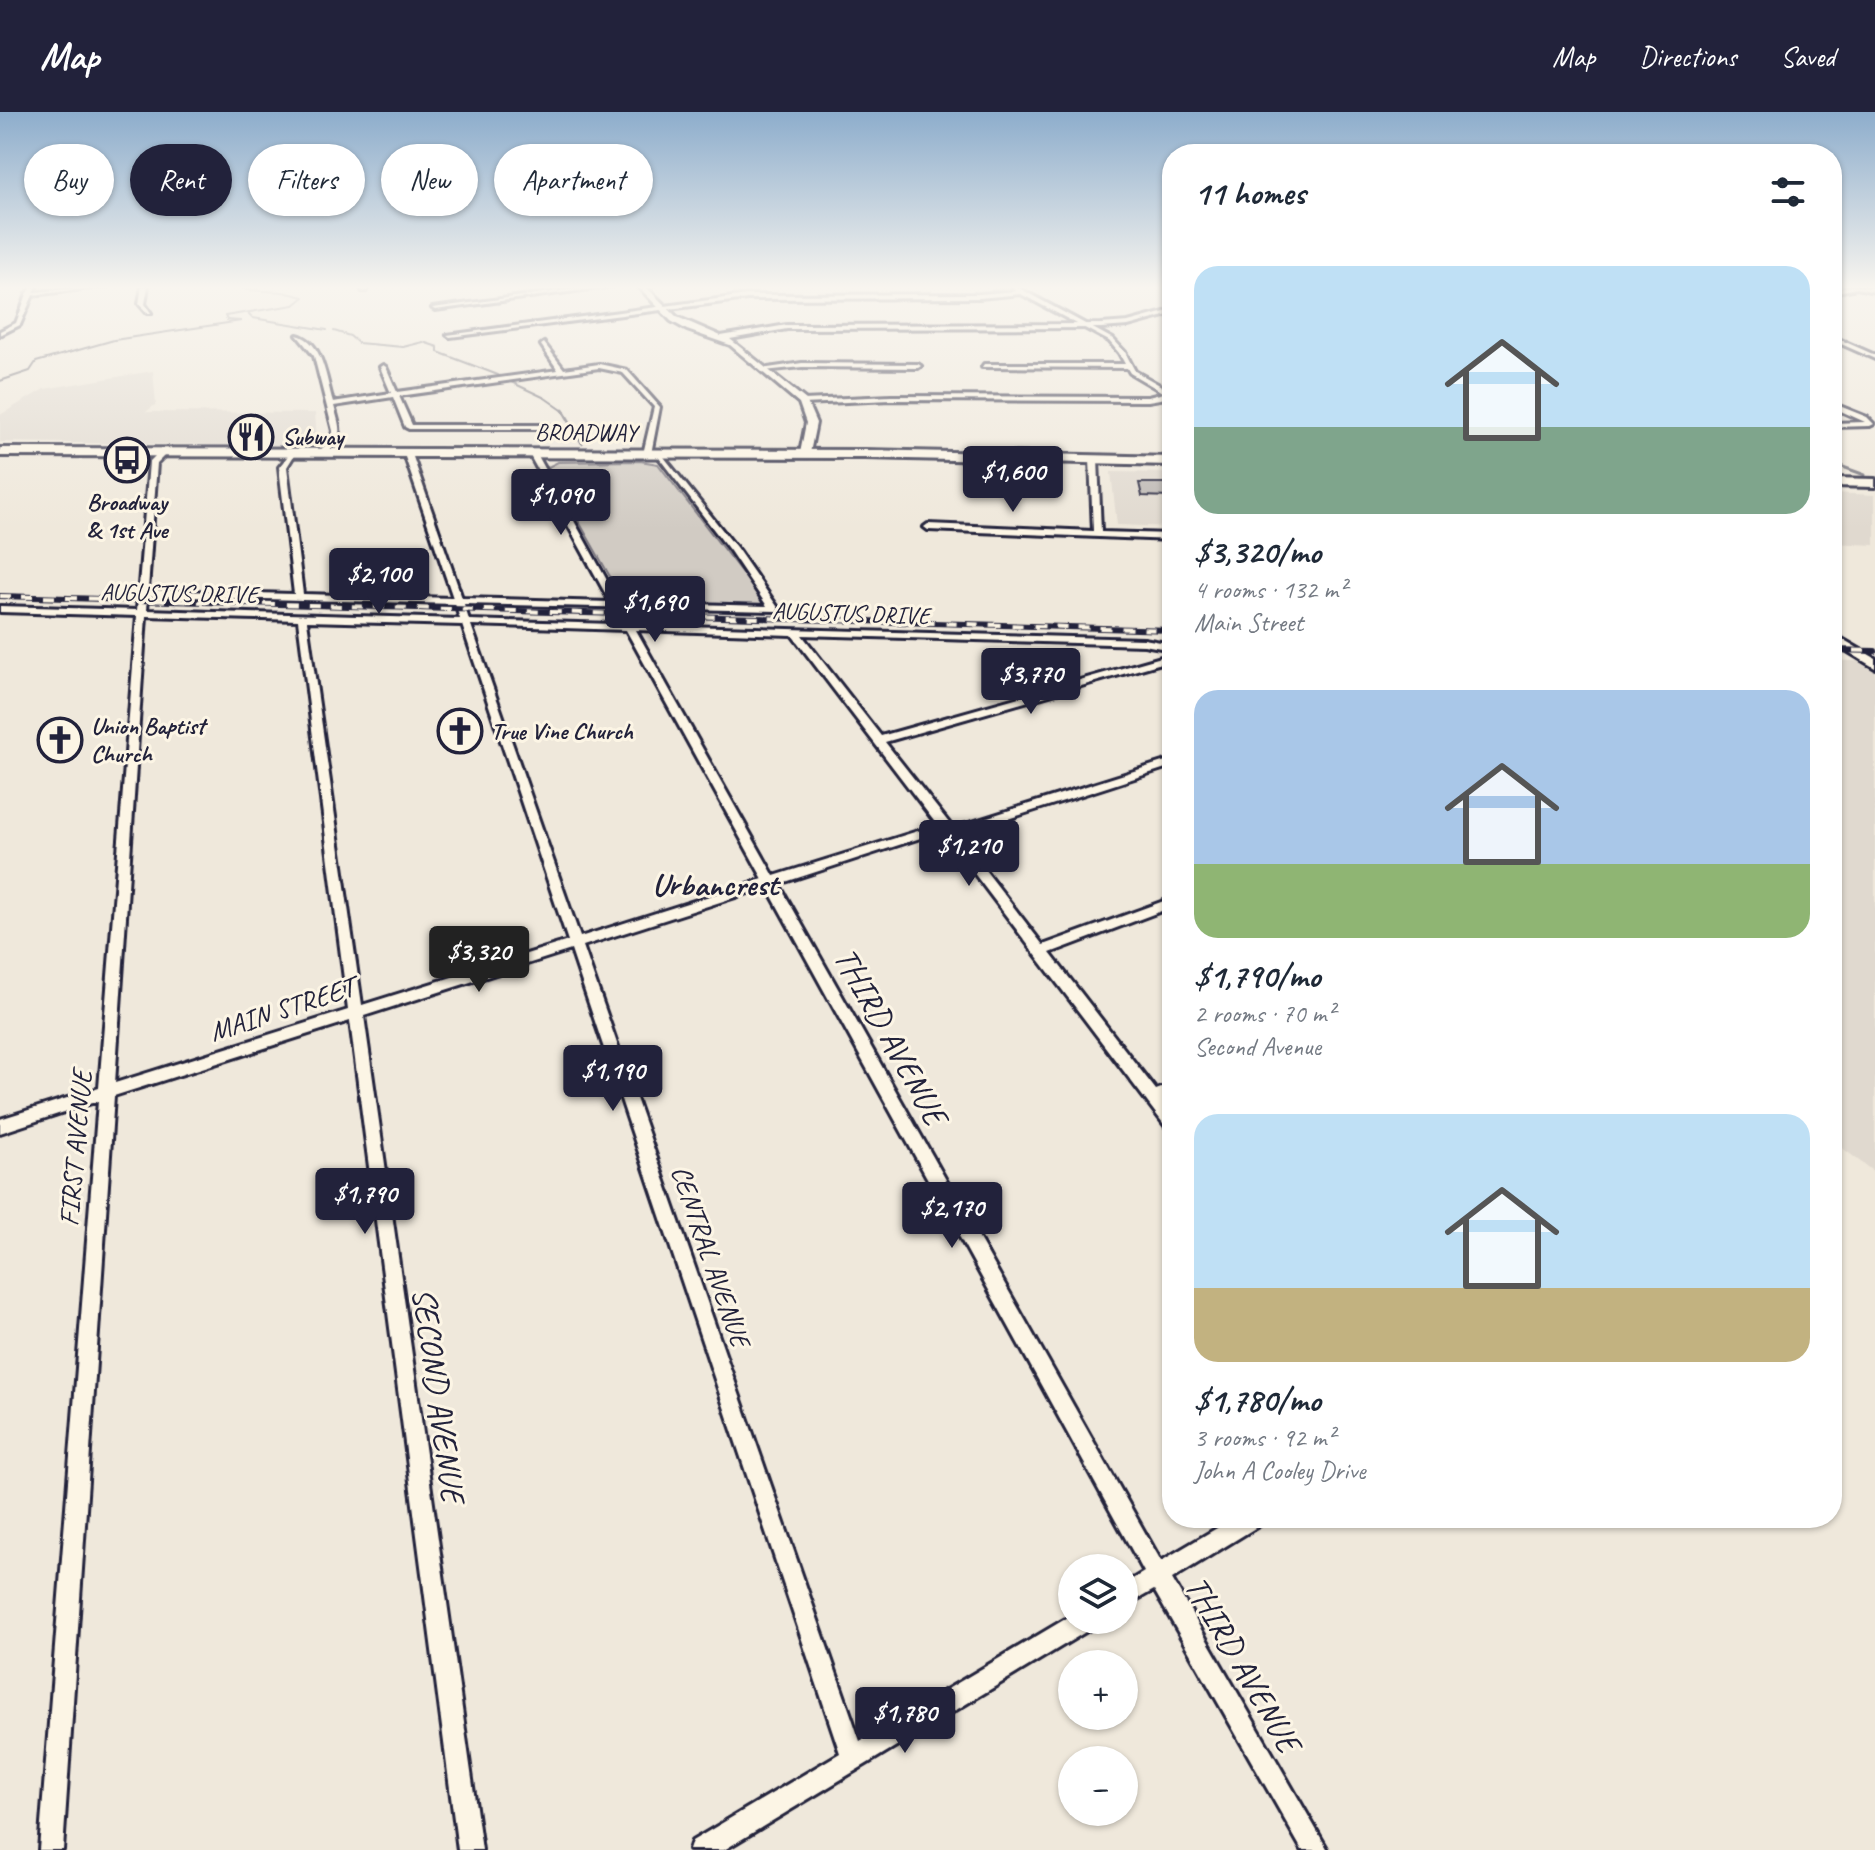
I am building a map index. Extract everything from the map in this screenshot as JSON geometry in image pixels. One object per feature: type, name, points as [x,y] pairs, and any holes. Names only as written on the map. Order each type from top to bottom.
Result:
[{"type":"main road","name":"BROADWAY","points":[[0,452],[805,453],[1162,461]]},
{"type":"main road","points":[[1842,482],[1875,483]]},
{"type":"street","points":[[320,367],[337,436],[321,454]]},
{"type":"street","points":[[383,367],[409,427],[546,427]]},
{"type":"street","points":[[330,404],[588,367]]},
{"type":"street","points":[[603,367],[630,375],[657,407],[647,454]]},
{"type":"street","points":[[762,367],[803,402],[811,423],[805,453]]},
{"type":"street","points":[[764,369],[782,367]]},
{"type":"street","points":[[1128,367],[1162,389]]},
{"type":"street","points":[[803,402],[891,398],[1148,399],[1162,396]]},
{"type":"street","points":[[1842,409],[1865,418],[1870,424],[1842,425]]},
{"type":"street","name":"FIRST AVENUE","points":[[51,1850],[153,462],[162,454]]},
{"type":"street","points":[[291,454],[283,467],[299,597]]},
{"type":"street","name":"CENTRAL AVENUE","points":[[408,454],[854,1758]]},
{"type":"street","points":[[533,454],[616,605]]},
{"type":"street","points":[[143,593],[774,609],[733,549],[660,454]]},
{"type":"street","points":[[1094,459],[1097,534]]},
{"type":"street","points":[[928,527],[1162,537]]},
{"type":"street","name":"AUGUSTUS DRIVE","points":[[0,609],[1144,642],[1162,645]]},
{"type":"street","name":"SECOND AVENUE","points":[[302,616],[470,1850]]},
{"type":"street","name":"THIRD AVENUE","points":[[629,627],[1158,1576],[1316,1850]]},
{"type":"street","points":[[795,632],[1162,1109]]},
{"type":"street","points":[[1842,643],[1875,664]]},
{"type":"street","points":[[880,740],[1162,660]]},
{"type":"street","name":"MAIN STREET","points":[[0,1126],[772,882],[1162,765]]},
{"type":"street","points":[[1041,951],[1162,906]]},
{"type":"street","points":[[1154,1098],[1162,1094]]},
{"type":"street","points":[[1138,1588],[1237,1528]]},
{"type":"street","points":[[701,1850],[1061,1634]]},
{"type":"shaded area","points":[[153,371],[156,404],[146,412],[315,413],[317,440],[311,445],[294,446],[0,442],[0,415],[44,389]]},
{"type":"shaded area","points":[[640,461],[658,464],[762,603],[758,606],[644,602],[621,596],[548,467],[558,462]]},
{"type":"shaded area","points":[[1111,472],[1162,473],[1162,527],[1117,525]]},
{"type":"shaded area","points":[[1842,493],[1875,495],[1875,545],[1842,543]]},
{"type":"shaded area","points":[[1842,660],[1875,662],[1875,1173],[1842,1148]]},
{"type":"building","points":[[1139,483],[1162,483],[1162,497],[1142,496]]},
{"type":"waterway","points":[[0,381],[30,371],[33,367]]},
{"type":"waterway","points":[[477,367],[498,375]]},
{"type":"waterway","points":[[509,381],[545,398],[564,411]]},
{"type":"waterway","points":[[564,411],[582,443]]},
{"type":"waterway","points":[[1842,467],[1865,475]]},
{"type":"railway","points":[[0,596],[1162,630]]},
{"type":"railway","points":[[1842,650],[1875,651]]},
{"type":"place","name":"Subway","points":[[251,437]]},
{"type":"place","name":"Broadway & 1st Ave","points":[[127,460]]},
{"type":"place","name":"True Vine Church","points":[[460,731]]},
{"type":"place","name":"Union Baptist Church","points":[[60,740]]},
{"type":"district","name":"Urbancrest","points":[[715,884]]}]
